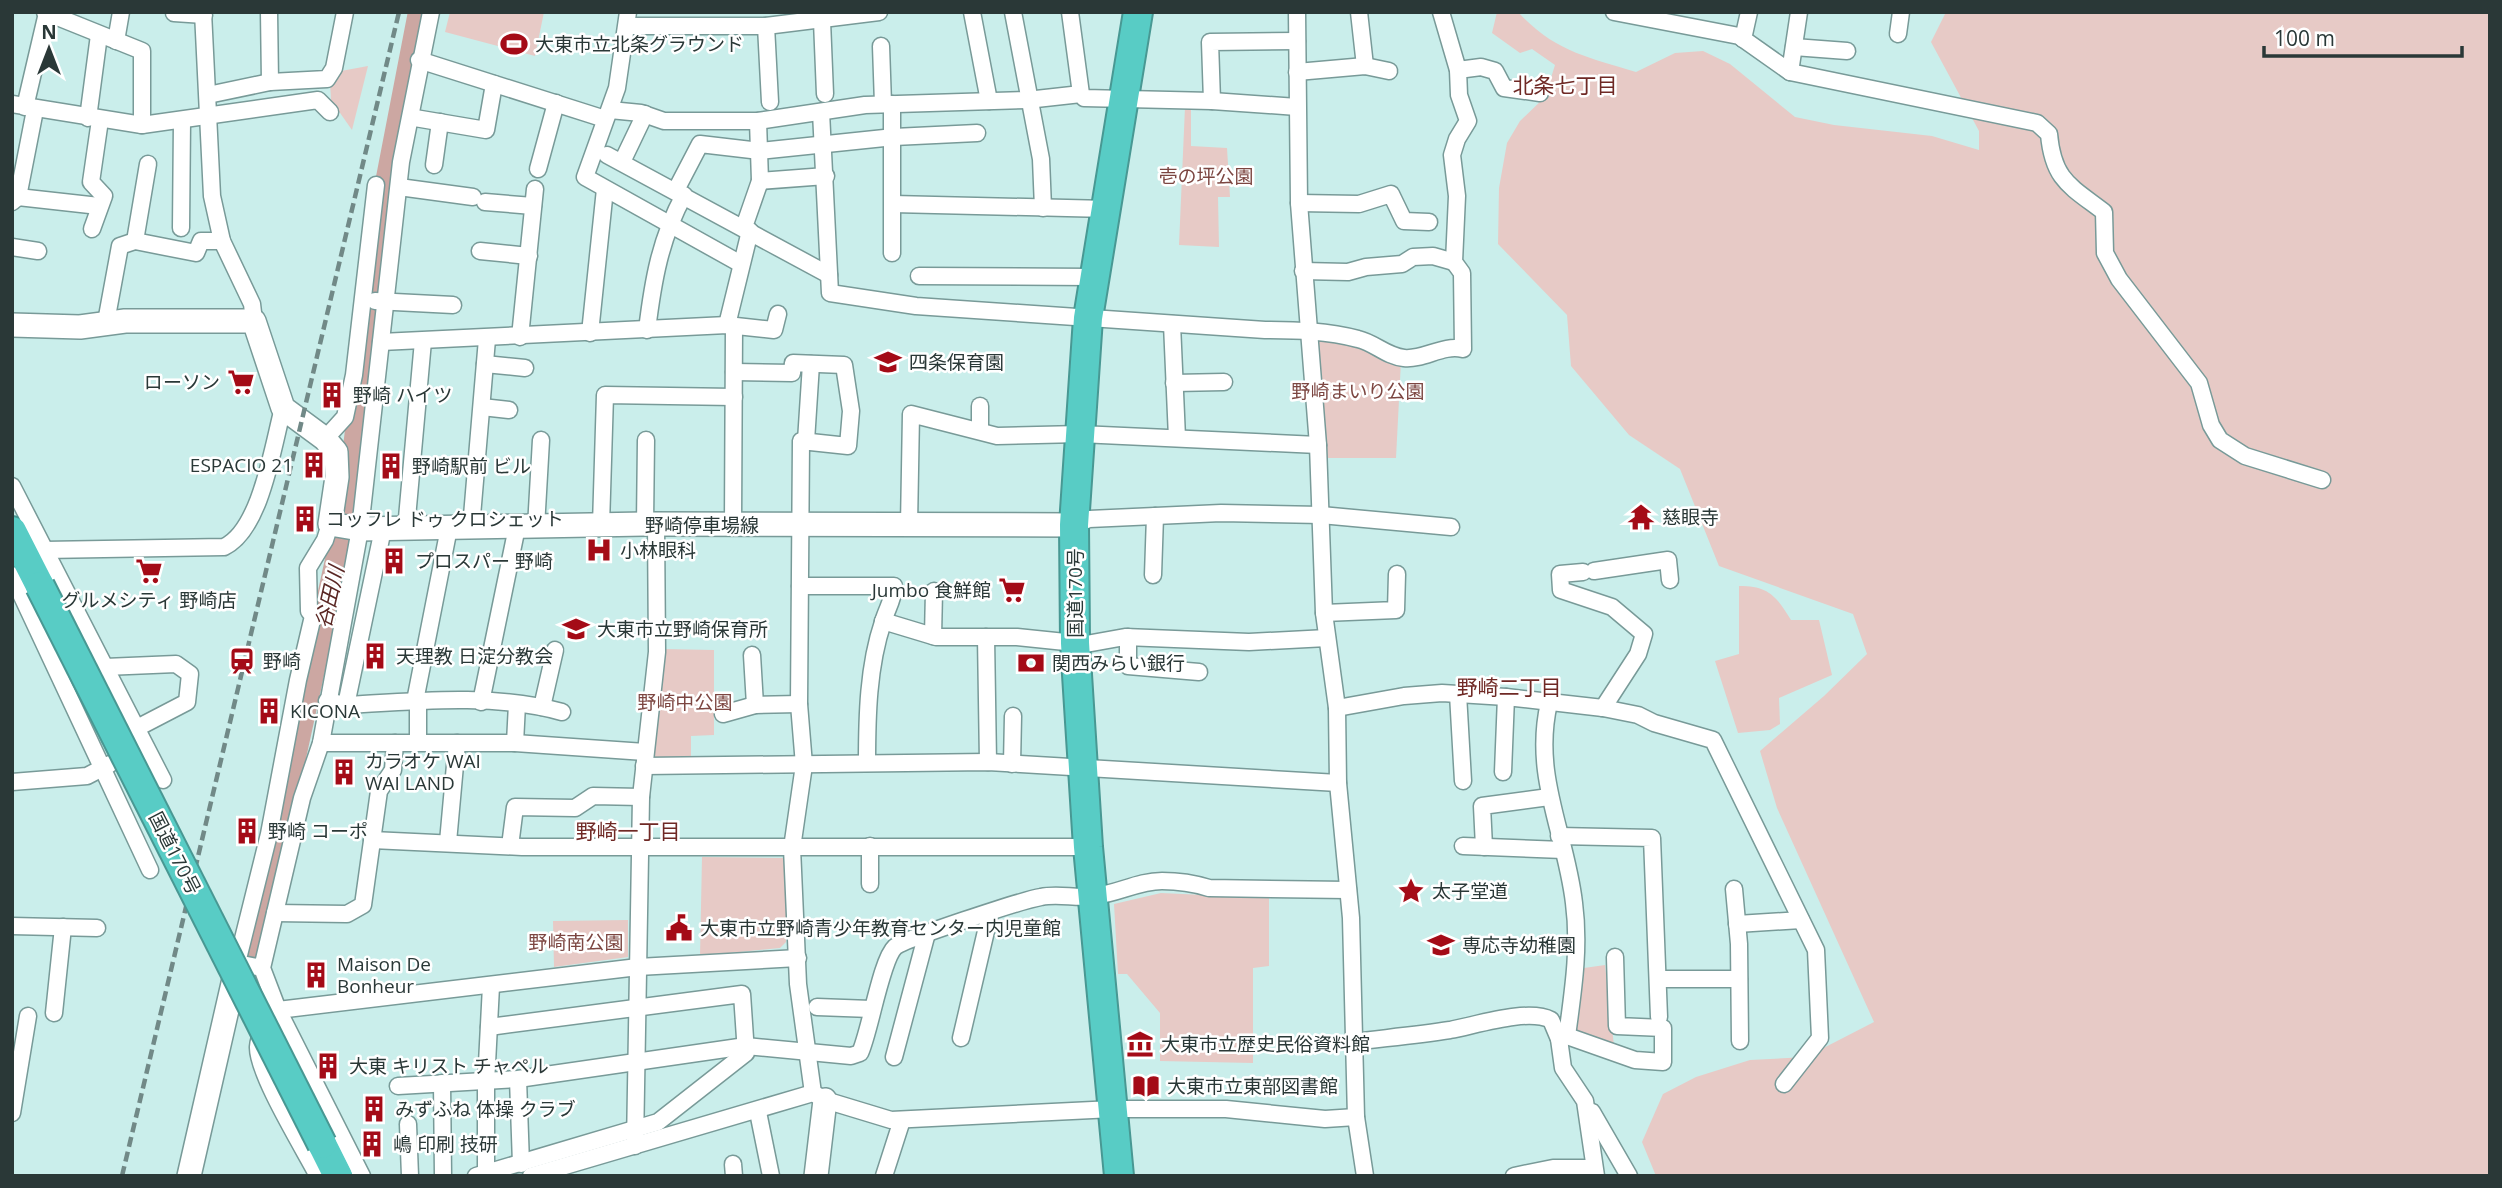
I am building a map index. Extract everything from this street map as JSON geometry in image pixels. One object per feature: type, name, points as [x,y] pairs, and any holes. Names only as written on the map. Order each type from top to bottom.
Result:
[{"type":"highway","name":"国道170号","points":[[1119,1176],[1095,897],[1088,847],[1075,645],[1074,525],[1088,318],[1108,209],[1138,12]]},
{"type":"highway","name":"国道170号","points":[[12,531],[338,1176]]},
{"type":"street","points":[[116,41],[121,12]]},
{"type":"street","points":[[269,12],[270,82]]},
{"type":"street","points":[[208,95],[270,82],[327,79],[334,68],[345,12]]},
{"type":"street","points":[[189,1176],[269,834],[298,680],[327,619],[353,527],[381,342],[399,187],[419,60],[431,12]]},
{"type":"street","points":[[741,264],[585,177],[617,88],[628,19],[766,26],[822,21],[846,14],[880,12]]},
{"type":"street","points":[[972,12],[989,101]]},
{"type":"street","points":[[1013,12],[1027,100],[1041,159],[1043,208]]},
{"type":"street","points":[[1070,12],[1081,94],[1084,99],[1212,101],[1297,107]]},
{"type":"street","points":[[1297,12],[1299,203],[1318,445],[1324,613],[1337,708],[1338,783],[1348,890],[1356,1117],[1365,1176]]},
{"type":"street","points":[[1359,12],[1365,66]]},
{"type":"street","points":[[1441,12],[1458,70],[1459,95],[1468,121],[1457,139],[1452,155],[1457,196],[1454,262]]},
{"type":"street","points":[[1615,12],[1746,22],[1790,72],[2037,123],[2049,134],[2051,156],[2060,178],[2104,212],[2105,253],[2119,279],[2199,383],[2211,425],[2220,440],[2245,456],[2322,480]]},
{"type":"street","points":[[1790,72],[1798,12]]},
{"type":"street","points":[[1898,34],[1901,12]]},
{"type":"street","points":[[99,206],[15,200],[24,107],[46,13],[73,18],[99,35],[142,51],[142,125]]},
{"type":"street","points":[[44,551],[224,547],[230,544],[244,531],[253,513],[283,408],[254,321],[252,303],[222,241],[212,196],[204,14],[174,13]]},
{"type":"street","points":[[822,21],[825,94]]},
{"type":"street","points":[[766,26],[770,102]]},
{"type":"street","points":[[92,229],[104,196],[92,182],[99,35]]},
{"type":"street","points":[[1212,101],[1210,42],[1297,41]]},
{"type":"street","points":[[881,46],[894,137],[892,253]]},
{"type":"street","points":[[1794,47],[1847,51]]},
{"type":"street","points":[[419,60],[556,103],[608,114],[645,114],[664,121],[758,121],[888,104],[1027,100],[1081,94]]},
{"type":"street","points":[[1297,72],[1365,66],[1389,71]]},
{"type":"street","points":[[1458,70],[1481,67],[1495,71],[1504,88],[1540,93]]},
{"type":"street","points":[[415,117],[486,130],[494,83]]},
{"type":"street","points":[[251,87],[255,110]]},
{"type":"street","points":[[24,107],[142,125],[318,100],[330,112]]},
{"type":"street","points":[[538,169],[556,103]]},
{"type":"street","points":[[821,112],[830,293],[916,306],[1265,330],[1308,330],[1361,340],[1385,354],[1405,359],[1453,347],[1463,349],[1462,273],[1454,262],[1433,256],[1413,257],[1402,264],[1366,267],[1348,272],[1304,271]]},
{"type":"street","points":[[645,114],[615,158],[829,275]]},
{"type":"street","points":[[181,228],[182,121]]},
{"type":"street","points":[[733,524],[734,372],[730,326],[747,230],[760,181],[758,121]]},
{"type":"street","points":[[434,166],[440,122]]},
{"type":"street","points":[[647,330],[655,268],[668,224],[701,144],[760,151],[894,137],[977,133]]},
{"type":"street","points":[[135,241],[148,163]]},
{"type":"street","points":[[760,181],[826,176]]},
{"type":"street","points":[[324,439],[345,418],[354,374],[376,185]]},
{"type":"street","points":[[399,187],[533,206]]},
{"type":"street","points":[[520,337],[535,189]]},
{"type":"street","points":[[590,333],[605,189]]},
{"type":"street","points":[[1299,203],[1359,204],[1391,194],[1404,221],[1429,222]]},
{"type":"street","points":[[183,198],[212,196]]},
{"type":"street","points":[[893,204],[1108,209]]},
{"type":"street","points":[[106,322],[120,246],[135,241],[195,253],[201,241],[222,241]]},
{"type":"street","points":[[12,247],[38,251]]},
{"type":"street","points":[[480,250],[529,256]]},
{"type":"street","points":[[919,276],[1094,277]]},
{"type":"street","points":[[363,300],[453,305]]},
{"type":"street","points":[[381,342],[730,326],[774,330],[778,314]]},
{"type":"street","points":[[12,325],[80,327],[106,322],[254,321]]},
{"type":"street","points":[[1172,324],[1177,438]]},
{"type":"street","points":[[418,742],[416,702],[460,528],[482,407],[487,339]]},
{"type":"street","points":[[406,528],[423,341]]},
{"type":"street","points":[[734,372],[792,373],[793,363],[844,365],[851,411],[848,446],[801,441],[799,704],[804,765],[792,848],[798,984],[819,1097],[816,1176]]},
{"type":"street","points":[[806,441],[811,364]]},
{"type":"street","points":[[485,365],[525,368]]},
{"type":"street","points":[[1174,383],[1224,382]]},
{"type":"street","points":[[601,525],[605,395],[734,397]]},
{"type":"street","points":[[980,406],[980,430]]},
{"type":"street","points":[[482,407],[509,410]]},
{"type":"street","points":[[283,408],[324,439],[336,452],[353,527],[361,626],[346,705]]},
{"type":"street","points":[[909,525],[911,414],[997,436],[1080,434],[1318,445]]},
{"type":"street","points":[[481,702],[526,527],[541,440]]},
{"type":"street","points":[[634,1138],[641,797],[656,652],[646,440]]},
{"type":"street","points":[[12,486],[163,780]]},
{"type":"street","points":[[1074,525],[1089,519],[1221,513],[1321,515],[1451,527]]},
{"type":"street","points":[[1153,575],[1155,516]]},
{"type":"street","name":"野崎停車場線","points":[[353,527],[650,524],[1074,525]]},
{"type":"street","points":[[353,527],[326,540],[308,568],[309,603],[327,619],[361,626]]},
{"type":"street","points":[[1602,708],[1638,654],[1644,634],[1612,607],[1561,590],[1560,574],[1668,560],[1670,580]]},
{"type":"street","points":[[1324,613],[1396,610],[1397,574]]},
{"type":"street","points":[[12,575],[150,870]]},
{"type":"street","points":[[800,586],[894,586],[893,604],[883,621],[867,705],[867,763]]},
{"type":"street","points":[[933,636],[934,591]]},
{"type":"street","points":[[327,619],[327,701],[321,743],[302,798],[262,968],[278,1010],[362,1176]]},
{"type":"street","points":[[883,621],[933,636],[1017,637],[1075,645],[1128,637],[1249,642],[1327,638]]},
{"type":"street","points":[[986,637],[988,762]]},
{"type":"street","points":[[1128,637],[1128,666],[1199,672]]},
{"type":"street","points":[[542,707],[555,650]]},
{"type":"street","points":[[752,655],[755,705]]},
{"type":"street","points":[[105,667],[176,664],[190,674],[187,702],[137,727]]},
{"type":"street","points":[[1458,694],[1463,781]]},
{"type":"street","points":[[1337,708],[1404,695],[1506,697],[1638,715],[1654,723],[1713,740],[1816,950],[1820,1038],[1784,1084]]},
{"type":"street","points":[[1503,772],[1506,697]]},
{"type":"street","points":[[327,701],[346,705],[481,702],[542,707],[562,712]]},
{"type":"street","points":[[515,743],[517,704]]},
{"type":"street","points":[[723,714],[755,705],[799,704]]},
{"type":"street","points":[[1549,704],[1543,755],[1549,797],[1574,902],[1577,957],[1563,1037],[1563,1068],[1629,1176]]},
{"type":"street","points":[[1012,764],[1013,716]]},
{"type":"street","points":[[321,743],[515,743],[644,759],[804,765],[988,762],[1338,783]]},
{"type":"street","points":[[275,913],[347,914],[363,905],[379,791],[395,762],[395,743]]},
{"type":"street","points":[[448,842],[457,743]]},
{"type":"street","points":[[12,782],[87,776],[146,745]]},
{"type":"street","points":[[510,846],[515,807],[575,808],[593,796],[641,797]]},
{"type":"street","points":[[1484,847],[1482,806],[1549,797]]},
{"type":"street","points":[[1463,846],[1652,838],[1659,1017]]},
{"type":"street","points":[[372,840],[510,846],[1088,847]]},
{"type":"street","points":[[870,846],[870,884]]},
{"type":"street","points":[[398,1086],[518,1079],[746,1046],[809,1054],[860,1053],[871,1009],[892,949],[927,933],[1042,896],[1095,897],[1159,881],[1189,882],[1209,888],[1348,890]]},
{"type":"street","points":[[1734,889],[1740,1041]]},
{"type":"street","points":[[961,1038],[990,914]]},
{"type":"street","points":[[1737,924],[1801,920]]},
{"type":"street","points":[[12,926],[97,928]]},
{"type":"street","points":[[54,1013],[63,927]]},
{"type":"street","points":[[894,1057],[927,933]]},
{"type":"street","points":[[1353,1041],[1543,1016],[1551,1020],[1563,1037],[1635,1060],[1663,1062],[1663,1028],[1617,1026],[1615,957]]},
{"type":"street","points":[[318,1176],[263,1069],[258,1049],[260,1034],[278,1010],[638,967],[798,958]]},
{"type":"street","points":[[237,963],[262,968]]},
{"type":"street","points":[[1659,979],[1739,979]]},
{"type":"street","points":[[491,986],[481,1175],[526,1170],[634,1138],[819,1097],[902,1120],[1113,1110],[1226,1109],[1325,1119],[1356,1117]]},
{"type":"street","points":[[489,1027],[742,994],[746,1053],[634,1138]]},
{"type":"street","points":[[817,1007],[871,1009]]},
{"type":"street","points":[[12,1112],[28,1016]]},
{"type":"street","points":[[518,1079],[526,1170]]},
{"type":"street","points":[[442,1083],[443,1176]]},
{"type":"street","points":[[1514,1176],[1553,1168],[1594,1172],[1591,1123],[1585,1101]]},
{"type":"street","points":[[758,1112],[771,1176]]},
{"type":"street","points":[[884,1176],[902,1120]]},
{"type":"street","points":[[408,1124],[410,1176]]},
{"type":"green space","name":"大東市立北条グラウンド","points":[[450,12],[544,12],[535,56],[445,32]]},
{"type":"green space","points":[[1497,12],[1518,12],[1559,45],[1636,72],[1675,53],[1703,51],[1730,64],[1795,117],[1834,125],[1932,136],[1979,150],[1979,131],[1931,42],[1946,12],[2490,12],[2490,1176],[1656,1176],[1642,1142],[1663,1094],[1696,1077],[1750,1060],[1806,1057],[1874,1022],[1777,808],[1760,751],[1824,696],[1867,654],[1853,614],[1719,566],[1680,469],[1629,435],[1571,366],[1567,315],[1498,244],[1499,188],[1507,143],[1520,121],[1545,97],[1555,65],[1532,49],[1520,53],[1492,33]]},
{"type":"green space","points":[[368,66],[352,130],[331,100],[330,82],[341,71]]},
{"type":"green space","name":"壱の坪公園","points":[[1185,107],[1191,107],[1191,146],[1227,148],[1230,197],[1218,197],[1219,247],[1179,245]]},
{"type":"green space","name":"野崎まいり公園","points":[[1312,338],[1334,339],[1401,361],[1396,458],[1322,458]]},
{"type":"green space","points":[[1739,586],[1765,590],[1776,599],[1791,620],[1819,620],[1832,675],[1779,698],[1780,724],[1770,730],[1738,733],[1715,661],[1739,654]]},
{"type":"green space","name":"野崎中公園","points":[[662,649],[714,650],[714,735],[691,736],[691,761],[651,757]]},
{"type":"green space","points":[[702,857],[786,858],[786,942],[780,948],[700,956]]},
{"type":"green space","points":[[1161,893],[1269,898],[1269,966],[1253,968],[1253,1063],[1160,1061],[1160,1013],[1127,974],[1118,974],[1114,904]]},
{"type":"green space","name":"野崎南公園","points":[[628,920],[628,957],[554,967],[553,921]]},
{"type":"green space","points":[[1605,965],[1614,1046],[1578,1035],[1575,1026],[1584,968]]},
{"type":"waterway","name":"谷田川","points":[[243,991],[347,514],[386,188],[420,12]]},
{"type":"railway","points":[[122,1176],[399,12]]},
{"type":"place","name":"大東市立北条グラウンド","points":[[514,44]]},
{"type":"place","name":"四条保育園","points":[[888,362]]},
{"type":"place","name":"ローソン","points":[[241,382]]},
{"type":"place","name":"野崎 ハイツ","points":[[332,395]]},
{"type":"place","name":"ESPACIO 21","points":[[314,465]]},
{"type":"place","name":"野崎駅前 ビル","points":[[391,466]]},
{"type":"place","name":"慈眼寺","points":[[1641,517]]},
{"type":"place","name":"コッフレ ドゥ クロシェット","points":[[305,519]]},
{"type":"place","name":"小林眼科","points":[[599,550]]},
{"type":"place","name":"プロスパー 野崎","points":[[394,561]]},
{"type":"place","name":"グルメシティ 野崎店","points":[[149,571]]},
{"type":"place","name":"Jumbo 食鮮館","points":[[1012,590]]},
{"type":"place","name":"大東市立野崎保育所","points":[[576,629]]},
{"type":"place","name":"天理教 日淀分教会","points":[[375,656]]},
{"type":"place","name":"野崎","points":[[242,661]]},
{"type":"place","name":"関西みらい銀行","points":[[1031,663]]},
{"type":"place","name":"KICONA","points":[[269,711]]},
{"type":"place","name":"カラオケ WAI WAI LAND","points":[[344,772]]},
{"type":"place","name":"野崎 コーポ","points":[[247,831]]},
{"type":"place","name":"太子堂道","points":[[1411,891]]},
{"type":"place","name":"大東市立野崎青少年教育センター内児童館","points":[[679,928]]},
{"type":"place","name":"専応寺幼稚園","points":[[1441,945]]},
{"type":"place","name":"Maison De Bonheur","points":[[316,975]]},
{"type":"place","name":"大東市立歴史民俗資料館","points":[[1140,1044]]},
{"type":"place","name":"大東 キリスト チャペル","points":[[328,1066]]},
{"type":"place","name":"大東市立東部図書館","points":[[1146,1086]]},
{"type":"place","name":"みずふね 体操 クラブ","points":[[374,1109]]},
{"type":"place","name":"嶋 印刷 技研","points":[[372,1144]]},
{"type":"district","name":"北条七丁目","points":[[1565,85]]},
{"type":"district","name":"野崎二丁目","points":[[1509,687]]},
{"type":"district","name":"野崎一丁目","points":[[628,831]]}]
